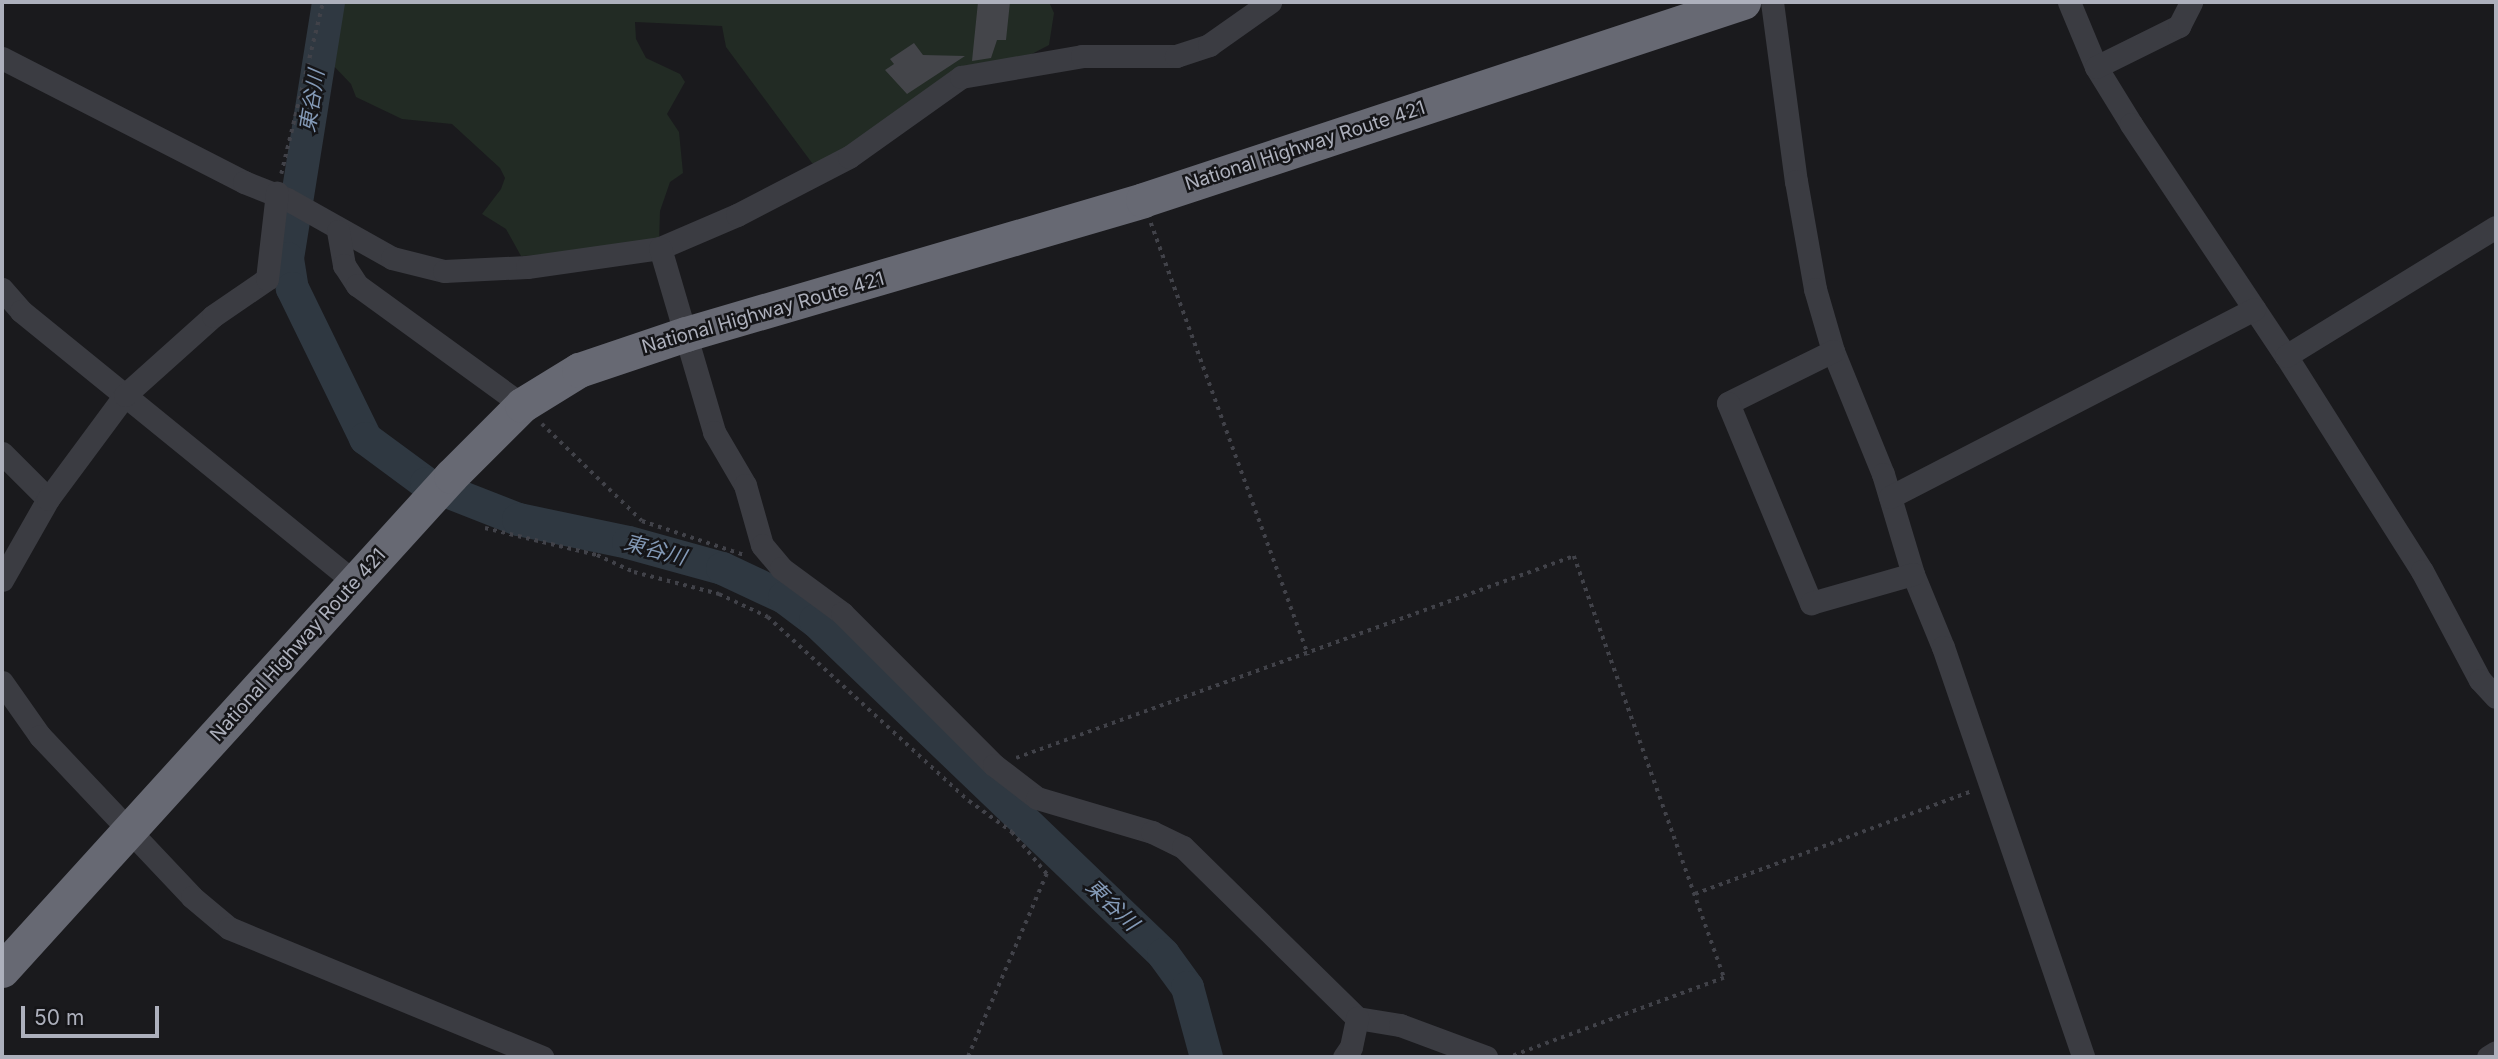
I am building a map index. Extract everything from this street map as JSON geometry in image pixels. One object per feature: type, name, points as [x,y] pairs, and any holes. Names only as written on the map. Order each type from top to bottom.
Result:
[{"type":"highway","name":"National Highway Route 421","points":[[2,970],[441,488],[522,405],[579,370],[687,334],[1143,200],[1743,2]]},
{"type":"street","points":[[2,58],[244,181],[290,200],[338,231],[392,258],[444,271],[527,267],[660,248],[737,215],[849,157],[961,77],[1082,56],[1176,56],[1209,45],[1270,2]]},
{"type":"street","points":[[1772,2],[1796,181],[1815,289],[1833,351],[1890,497],[1913,573],[1943,648],[1987,786],[2083,1057]]},
{"type":"street","points":[[2069,2],[2096,66],[2286,356],[2422,571],[2480,680],[2496,698]]},
{"type":"street","points":[[2096,66],[2179,26],[2191,2]]},
{"type":"street","points":[[2,580],[48,499],[125,394],[214,316],[267,279],[290,200]]},
{"type":"street","points":[[2286,356],[2496,227]]},
{"type":"street","points":[[338,231],[344,265],[357,285],[522,405]]},
{"type":"street","points":[[660,248],[714,432],[745,485],[762,545],[781,568],[842,613],[994,765],[1037,797],[1152,832],[1184,847],[1357,1018],[1400,1026],[1486,1057]]},
{"type":"street","points":[[2,289],[21,311],[354,582]]},
{"type":"street","points":[[1890,497],[2254,309]]},
{"type":"street","points":[[1833,351],[1728,403],[1811,603],[1913,573]]},
{"type":"street","points":[[2,453],[48,499]]},
{"type":"street","points":[[2,682],[40,736],[132,829],[192,897],[229,928],[542,1057]]},
{"type":"street","points":[[1344,1057],[1351,1047],[1357,1018]]},
{"type":"street","points":[[2488,1057],[2496,1052]]},
{"type":"path","points":[[290,200],[323,2]]},
{"type":"path","points":[[1143,200],[1308,656]]},
{"type":"path","points":[[522,405],[642,521],[781,568]]},
{"type":"path","points":[[485,528],[597,555],[634,572],[719,594],[768,617],[969,801],[1013,832],[1048,874],[968,1057]]},
{"type":"path","points":[[1029,753],[1308,656],[1574,556],[1724,978],[1511,1057]]},
{"type":"path","points":[[1695,894],[1987,786]]},
{"type":"shaded area","points":[[335,2],[1049,2],[1054,13],[1049,45],[820,165],[812,163],[726,47],[722,26],[635,22],[636,39],[646,58],[680,74],[685,82],[667,114],[679,132],[683,173],[670,182],[660,211],[659,243],[585,254],[521,256],[506,229],[482,214],[501,189],[505,178],[500,168],[452,124],[402,119],[356,97],[351,84],[327,59]]},
{"type":"building","points":[[978,2],[1010,2],[1006,40],[997,40],[991,58],[972,61]]},
{"type":"building","points":[[914,43],[923,55],[965,56],[907,94],[885,70],[894,64],[890,59]]},
{"type":"waterway","name":"東谷川","points":[[328,2],[287,258],[292,288],[365,438],[426,483],[518,519],[628,542],[722,568],[784,597],[815,620],[1163,954],[1187,987],[1206,1057]]}]
